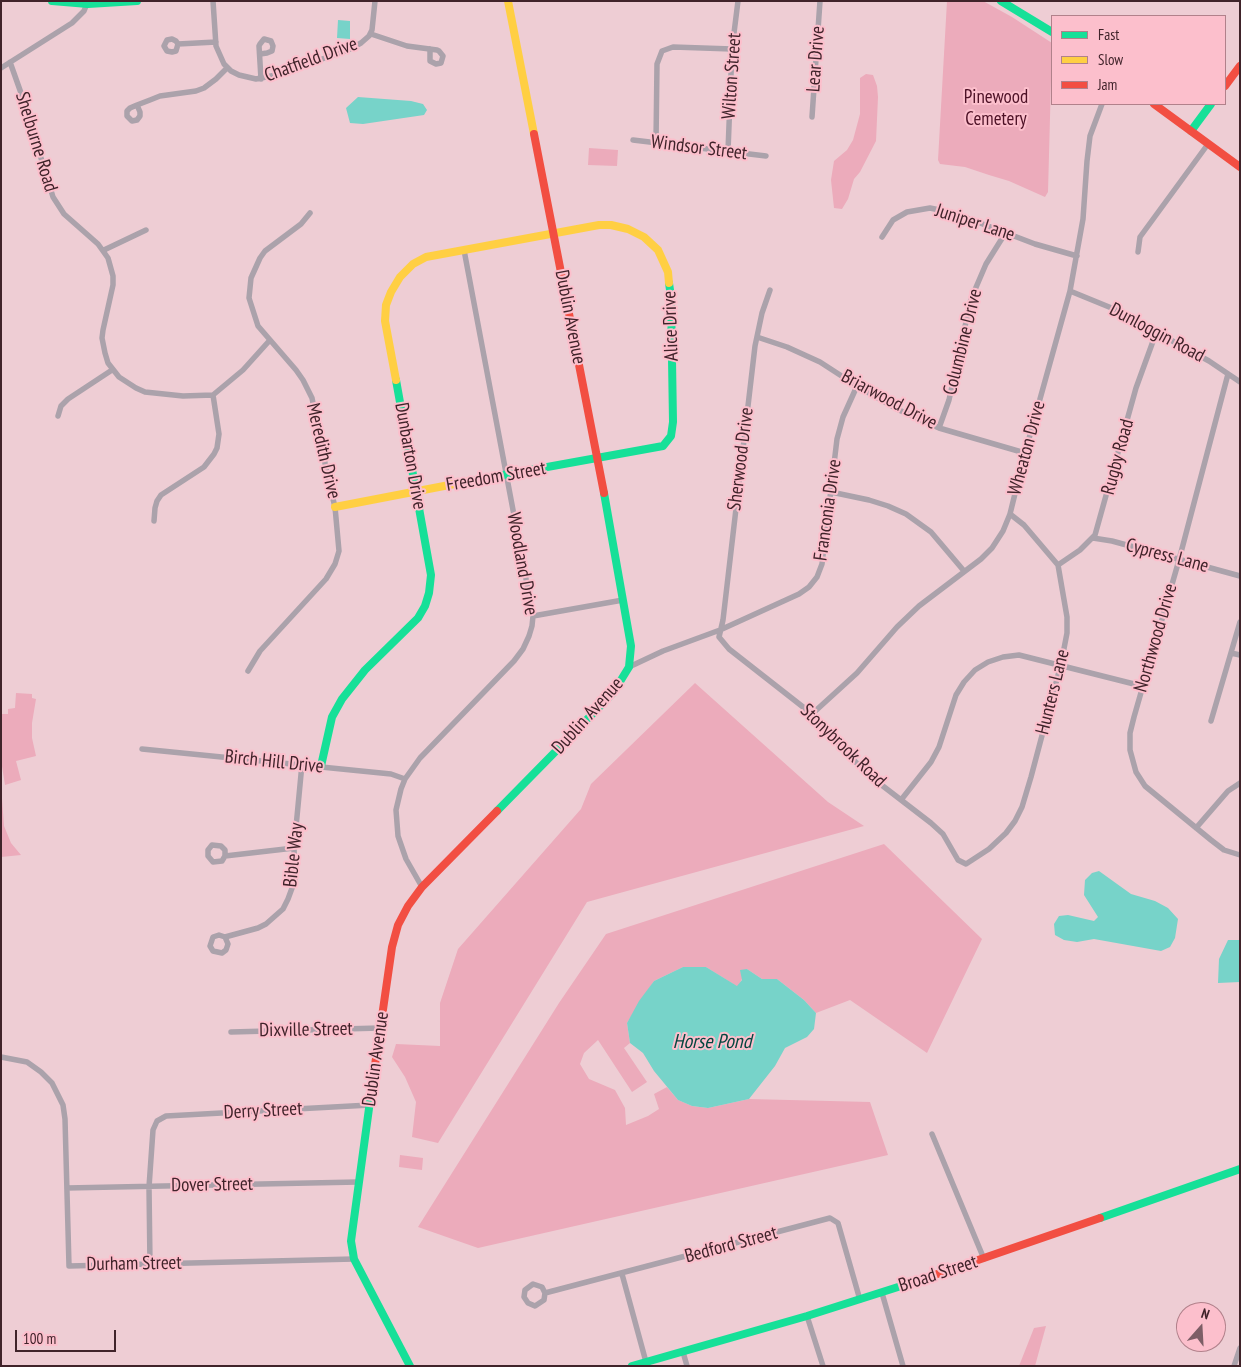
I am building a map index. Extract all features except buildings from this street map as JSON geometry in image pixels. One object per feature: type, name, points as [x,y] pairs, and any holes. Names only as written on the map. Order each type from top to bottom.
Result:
[{"type":"street","points":[[52,1],[88,3],[137,1]]},
{"type":"street","points":[[137,105],[167,94],[196,91],[204,88],[227,68],[219,55],[216,42],[213,1]]},
{"type":"street","name":"Chatfield Drive","points":[[227,68],[243,77],[261,79],[348,50],[361,43],[371,34],[375,1]]},
{"type":"street","name":"Dublin Avenue","points":[[410,1366],[354,1259],[351,1241],[392,947],[398,925],[408,906],[422,887],[613,693],[629,667],[631,646],[598,459],[508,1]]},
{"type":"street","name":"Wilton Street","points":[[728,151],[732,49],[738,1]]},
{"type":"street","name":"Lear Drive","points":[[812,117],[820,1]]},
{"type":"street","points":[[1001,1],[1051,31]]},
{"type":"street","points":[[1,68],[72,23],[80,16],[88,3]]},
{"type":"street","points":[[371,34],[407,46],[430,49]]},
{"type":"street","points":[[178,44],[216,42]]},
{"type":"street","points":[[656,142],[657,64],[662,51],[673,47],[732,49]]},
{"type":"street","points":[[260,54],[261,79]]},
{"type":"street","name":"Shelburne Road","points":[[10,62],[52,197],[64,214],[104,250],[111,267],[113,285],[102,330],[102,338],[105,353],[112,370]]},
{"type":"street","points":[[1226,85],[1240,66]]},
{"type":"street","name":"Wheaton Drive","points":[[812,714],[857,673],[918,606],[981,559],[992,548],[1003,531],[1010,514],[1070,291],[1083,219],[1090,136],[1102,105]]},
{"type":"street","points":[[1155,105],[1240,167]]},
{"type":"street","points":[[1191,131],[1210,105]]},
{"type":"street","name":"Windsor Street","points":[[633,140],[766,156]]},
{"type":"street","points":[[1138,252],[1140,237],[1208,144]]},
{"type":"street","name":"Juniper Lane","points":[[882,237],[893,220],[915,210],[930,208],[954,212],[1035,244],[1077,256]]},
{"type":"street","name":"Meredith Drive","points":[[248,671],[260,651],[319,587],[335,564],[340,544],[335,507],[312,398],[300,375],[258,326],[249,298],[254,268],[265,251],[301,224],[310,212]]},
{"type":"street","name":"Alice Drive","points":[[554,234],[599,225],[611,225],[628,229],[654,245],[664,260],[669,278],[673,422],[671,436],[668,442],[659,448],[598,459]]},
{"type":"street","points":[[104,250],[146,230]]},
{"type":"street","name":"Columbine Drive","points":[[939,428],[949,400],[971,299],[986,264],[1006,232]]},
{"type":"street","name":"Dunbarton Drive","points":[[321,766],[332,718],[342,699],[365,670],[418,618],[425,606],[429,593],[431,575],[385,321],[386,305],[391,292],[400,276],[413,264],[426,257],[554,234]]},
{"type":"street","name":"Woodland Drive","points":[[422,887],[403,853],[396,827],[398,800],[405,779],[412,767],[431,746],[523,650],[529,636],[533,616],[464,250]]},
{"type":"street","name":"Sherwood Drive","points":[[720,630],[723,620],[757,337],[770,290]]},
{"type":"street","name":"Dunloggin Road","points":[[1070,291],[1114,308],[1209,361],[1240,382]]},
{"type":"street","name":"Rugby Road","points":[[1058,565],[1080,550],[1093,538],[1100,524],[1136,388],[1156,333]]},
{"type":"street","name":"Briarwood Drive","points":[[757,337],[787,346],[820,362],[899,410],[939,428],[1025,453]]},
{"type":"street","points":[[58,416],[61,406],[68,399],[112,370],[128,384],[145,392],[183,396],[213,395],[243,370],[270,340]]},
{"type":"street","name":"Northwood Drive","points":[[1228,374],[1179,560],[1142,686],[1130,733],[1130,750],[1134,767],[1145,786],[1224,850],[1240,855]]},
{"type":"street","name":"Franconia Drive","points":[[629,667],[663,651],[720,630],[799,594],[809,587],[817,577],[822,564],[837,439],[843,417],[857,386]]},
{"type":"street","points":[[154,521],[157,500],[161,494],[204,467],[217,448],[219,434],[213,395]]},
{"type":"street","name":"Freedom Street","points":[[335,507],[506,474],[598,459]]},
{"type":"street","points":[[831,492],[869,500],[906,514],[931,532],[964,571]]},
{"type":"street","name":"Hunters Lane","points":[[966,864],[989,849],[1006,834],[1022,807],[1061,664],[1067,633],[1068,617],[1058,565],[1024,525],[1010,514]]},
{"type":"street","name":"Cypress Lane","points":[[1093,538],[1112,541],[1240,576]]},
{"type":"street","points":[[533,616],[623,600]]},
{"type":"street","points":[[1211,721],[1240,622]]},
{"type":"street","name":"Stonybrook Road","points":[[720,630],[719,637],[729,649],[812,714],[850,757],[943,834],[958,860],[966,864]]},
{"type":"street","points":[[1231,653],[1240,655]]},
{"type":"street","points":[[900,800],[931,762],[942,740],[956,695],[964,682],[975,670],[996,659],[1020,655],[1142,686]]},
{"type":"street","name":"Birch Hill Drive","points":[[142,748],[391,774],[405,779]]},
{"type":"street","name":"Bible Way","points":[[225,937],[266,924],[282,909],[288,899],[295,880],[294,848],[302,764]]},
{"type":"street","points":[[1196,828],[1228,790],[1240,783]]},
{"type":"street","points":[[225,856],[294,848]]},
{"type":"street","name":"Dixville Street","points":[[231,1032],[380,1028]]},
{"type":"street","name":"Durham Street","points":[[1,1057],[19,1060],[34,1066],[47,1077],[57,1090],[64,1112],[69,1266],[354,1259]]},
{"type":"street","name":"Derry Street","points":[[149,1187],[153,1130],[157,1120],[166,1116],[370,1105]]},
{"type":"street","points":[[932,1134],[984,1259]]},
{"type":"street","name":"Broad Street","points":[[632,1366],[882,1293],[1240,1169]]},
{"type":"street","name":"Dover Street","points":[[66,1188],[358,1182]]},
{"type":"street","points":[[149,1187],[150,1264]]},
{"type":"street","name":"Bedford Street","points":[[545,1293],[830,1218],[838,1223],[860,1300]]},
{"type":"street","points":[[622,1274],[646,1362]]},
{"type":"street","points":[[882,1293],[903,1366]]},
{"type":"street","points":[[807,1316],[823,1366]]},
{"type":"street","points":[[1234,1366],[1240,1348]]},
{"type":"street","points":[[683,1352],[687,1366]]},
{"type":"green space","name":"Pinewood Cemetery","points":[[947,1],[983,1],[1051,42],[1048,192],[1045,197],[1009,181],[965,167],[940,164],[938,160]]},
{"type":"green space","points":[[866,74],[873,75],[877,86],[876,141],[860,172],[854,179],[848,199],[842,209],[834,208],[831,180],[834,161],[847,150],[853,140],[860,114],[860,78]]},
{"type":"green space","points":[[589,148],[618,150],[617,166],[588,165]]},
{"type":"green space","points":[[695,683],[828,802],[864,826],[587,902],[438,1143],[412,1137],[416,1102],[405,1077],[392,1057],[396,1044],[440,1046],[440,1003],[458,949],[581,809],[591,784]]},
{"type":"green space","points":[[16,693],[32,694],[32,698],[36,699],[32,723],[32,738],[36,756],[16,761],[21,780],[5,785],[1,760],[1,714],[8,714],[8,709],[15,708]]},
{"type":"green space","points":[[1,785],[4,826],[11,843],[21,855],[1,857]]},
{"type":"green space","points":[[884,844],[982,939],[927,1053],[850,1000],[816,1013],[804,1000],[777,979],[762,979],[747,969],[738,987],[706,967],[683,967],[654,981],[627,1023],[630,1043],[624,1048],[647,1082],[632,1092],[598,1040],[584,1053],[580,1064],[589,1079],[615,1090],[625,1108],[626,1125],[659,1109],[654,1094],[667,1087],[678,1100],[692,1106],[708,1108],[749,1099],[870,1102],[888,1155],[478,1248],[418,1227],[559,1003],[606,934]]},
{"type":"green space","points":[[400,1155],[423,1158],[422,1170],[399,1167]]},
{"type":"green space","points":[[1046,1326],[1035,1366],[1019,1366],[1034,1328]]},
{"type":"water","points":[[338,20],[350,21],[350,39],[337,38]]},
{"type":"water","points":[[358,97],[411,101],[423,104],[427,110],[424,115],[363,124],[350,123],[346,108]]},
{"type":"water","points":[[1099,871],[1131,894],[1155,901],[1168,908],[1178,919],[1175,938],[1170,947],[1161,951],[1094,939],[1077,942],[1064,940],[1055,935],[1054,924],[1059,916],[1068,915],[1094,921],[1098,917],[1084,895],[1085,880],[1092,873]]},
{"type":"water","points":[[1228,940],[1240,940],[1240,982],[1218,983],[1219,959]]},
{"type":"water","name":"Horse Pond","points":[[683,967],[706,967],[737,986],[742,980],[740,970],[747,969],[762,979],[777,979],[804,1000],[816,1013],[814,1029],[807,1037],[785,1048],[775,1066],[749,1099],[708,1108],[692,1106],[678,1100],[654,1071],[643,1053],[630,1043],[627,1023],[639,1001],[654,981]]},
{"type":"traffic: fast","points":[[52,1],[88,4],[137,1]]},
{"type":"traffic: fast","points":[[1001,1],[1051,31]]},
{"type":"traffic: fast","points":[[1191,131],[1210,105]]},
{"type":"traffic: fast","points":[[470,481],[663,446],[671,436],[673,422],[671,297],[669,283]]},
{"type":"traffic: fast","points":[[321,766],[332,717],[342,699],[365,670],[418,618],[425,606],[429,593],[431,575],[396,380]]},
{"type":"traffic: fast","points":[[497,811],[613,693],[629,667],[631,646],[604,493]]},
{"type":"traffic: fast","points":[[373,1079],[351,1241],[354,1259],[410,1366]]},
{"type":"traffic: fast","points":[[1100,1218],[1240,1169]]},
{"type":"traffic: fast","points":[[632,1366],[807,1316],[920,1280]]},
{"type":"traffic: slow","points":[[508,1],[534,134]]},
{"type":"traffic: slow","points":[[396,380],[385,321],[386,305],[400,277],[413,264],[426,257],[599,225],[611,225],[628,229],[644,237],[658,250],[668,272],[669,283]]},
{"type":"traffic: slow","points":[[335,507],[470,481]]},
{"type":"traffic: jam","points":[[1226,85],[1240,66]]},
{"type":"traffic: jam","points":[[1155,105],[1240,167]]},
{"type":"traffic: jam","points":[[534,134],[604,493]]},
{"type":"traffic: jam","points":[[373,1079],[392,947],[398,925],[408,906],[422,887],[497,811]]},
{"type":"traffic: jam","points":[[920,1280],[1100,1218]]}]
